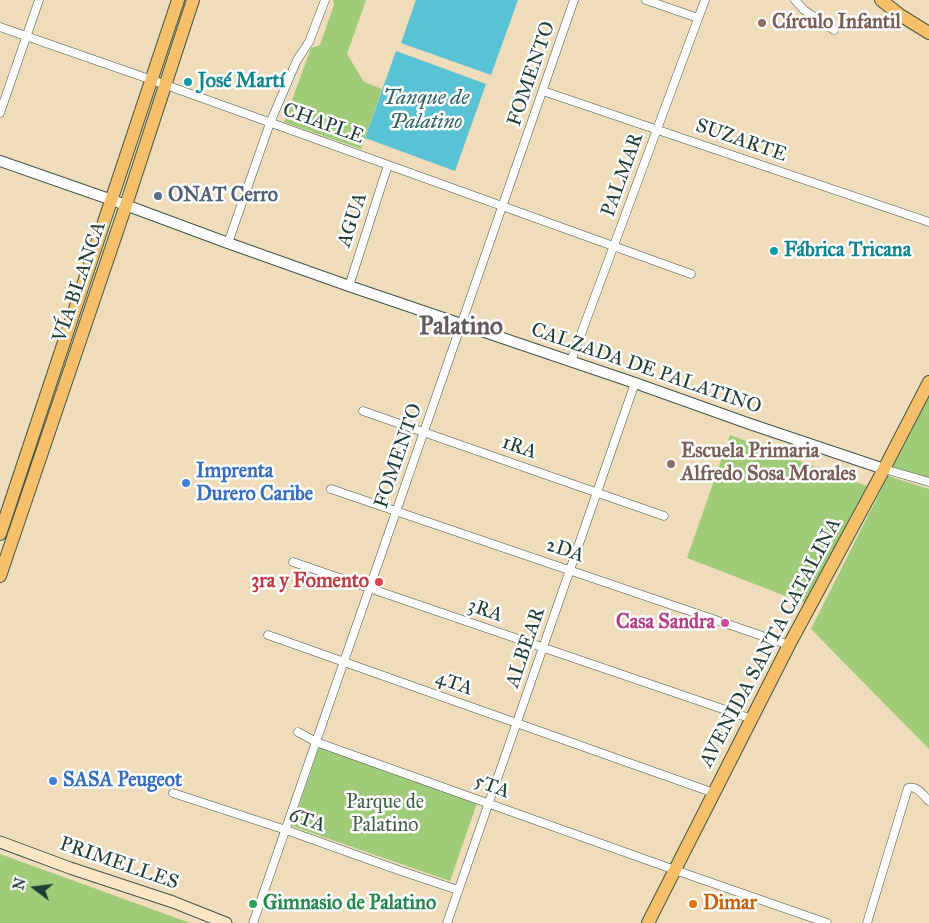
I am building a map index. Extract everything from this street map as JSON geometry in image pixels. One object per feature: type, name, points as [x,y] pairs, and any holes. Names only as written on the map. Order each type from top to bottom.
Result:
[{"type":"main road","name":"VÍA BLANCA","points":[[0,534],[178,0]]},
{"type":"main road","name":"VÍA BLANCA","points":[[0,576],[126,205],[193,0]]},
{"type":"main road","points":[[881,0],[900,15],[929,33]]},
{"type":"main road","name":"AVENIDA SANTA CATALINA","points":[[648,923],[790,645],[929,382]]},
{"type":"main road","name":"PRIMELLES","points":[[0,842],[70,868],[173,902],[226,923]]},
{"type":"street","points":[[0,113],[39,0]]},
{"type":"street","points":[[228,243],[270,122],[296,60],[309,42],[325,0]]},
{"type":"street","name":"FOMENTO","points":[[253,923],[574,0]]},
{"type":"street","points":[[646,0],[698,18]]},
{"type":"street","name":"PALMAR","points":[[572,361],[704,0]]},
{"type":"street","points":[[795,0],[804,10],[834,30]]},
{"type":"street","name":"CHAPLE","points":[[0,27],[691,274]]},
{"type":"street","name":"SUZARTE","points":[[543,91],[929,222]]},
{"type":"street","name":"CALZADA DE PALATINO","points":[[0,161],[349,286],[884,469]]},
{"type":"street","name":"AGUA","points":[[349,286],[388,165]]},
{"type":"street","name":"ALBEAR","points":[[447,923],[635,383]]},
{"type":"street","name":"1RA","points":[[363,411],[664,516]]},
{"type":"street","points":[[884,469],[929,482]]},
{"type":"street","name":"2DA","points":[[331,489],[790,645]]},
{"type":"street","name":"3RA","points":[[292,562],[752,719]]},
{"type":"street","name":"4TA","points":[[268,635],[714,793]]},
{"type":"street","name":"5TA","points":[[298,732],[316,742],[828,923]]},
{"type":"street","points":[[868,923],[908,788],[915,788],[929,801]]},
{"type":"street","name":"6TA","points":[[173,793],[458,890]]},
{"type":"green space","points":[[333,0],[366,0],[347,54],[364,82],[382,89],[361,149],[284,122],[311,48],[320,45],[334,5]]},
{"type":"green space","points":[[929,397],[929,478],[893,467]]},
{"type":"green space","points":[[730,435],[867,486],[804,603],[687,558]]},
{"type":"green space","points":[[888,476],[929,489],[929,749],[811,629]]},
{"type":"green space","name":"Parque de Palatino","points":[[319,747],[477,803],[450,881],[292,826]]},
{"type":"green space","points":[[0,854],[190,923],[0,923]]},
{"type":"water","name":"Tanque de Palatino","points":[[416,0],[518,0],[491,75],[401,43]]},
{"type":"water","name":"Tanque de Palatino","points":[[396,51],[486,84],[455,171],[365,138]]},
{"type":"place","name":"Círculo Infantil","points":[[762,23]]},
{"type":"place","name":"José Martí","points":[[188,82]]},
{"type":"place","name":"ONAT Cerro","points":[[158,196]]},
{"type":"place","name":"Fábrica Tricana","points":[[774,251]]},
{"type":"place","name":"Escuela Primaria Alfredo Sosa Morales","points":[[671,464]]},
{"type":"place","name":"Imprenta Durero Caribe","points":[[186,483]]},
{"type":"place","name":"3ra y Fomento","points":[[379,582]]},
{"type":"place","name":"Casa Sandra","points":[[725,623]]},
{"type":"place","name":"SASA Peugeot","points":[[53,781]]},
{"type":"place","name":"Gimnasio de Palatino","points":[[253,904]]},
{"type":"place","name":"Dimar","points":[[693,904]]},
{"type":"district","name":"Palatino","points":[[461,328]]}]
